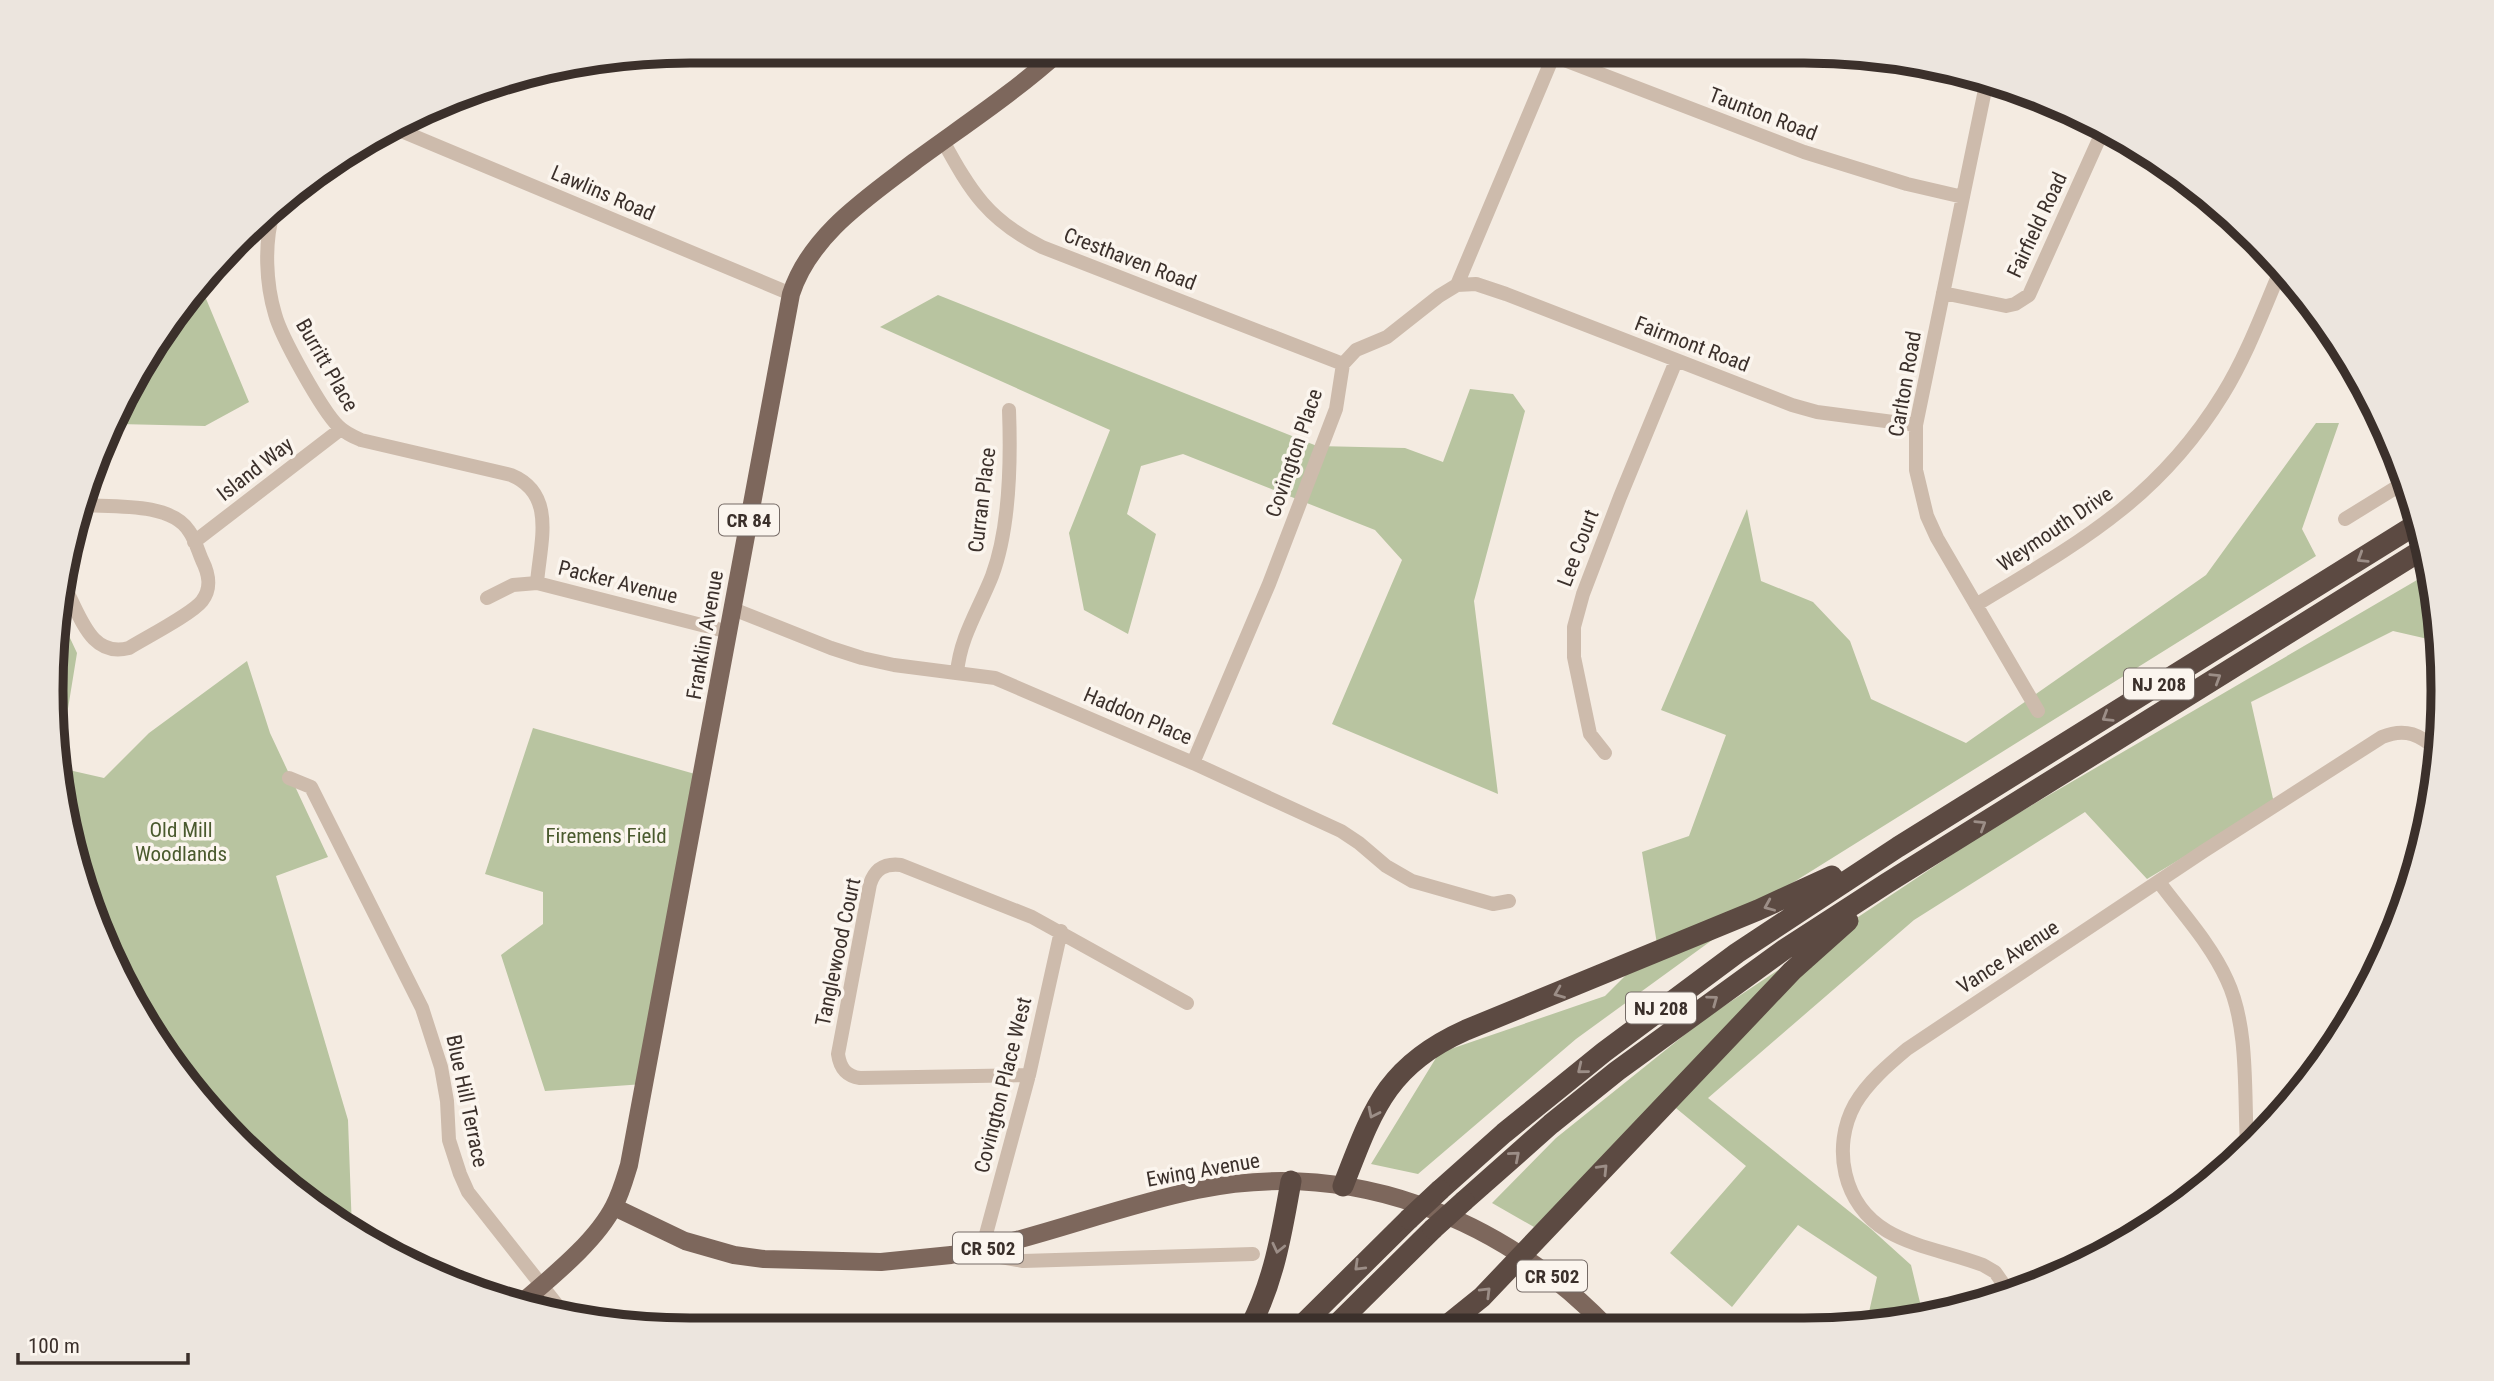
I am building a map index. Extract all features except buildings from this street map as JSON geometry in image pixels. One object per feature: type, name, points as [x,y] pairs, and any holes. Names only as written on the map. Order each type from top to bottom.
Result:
[{"type":"highway","name":"NJ 208","points":[[1309,1318],[1440,1190],[1537,1106],[1645,1020],[1737,953],[1898,847],[2410,528]]},
{"type":"highway","name":"NJ 208","points":[[1343,1318],[1433,1229],[1551,1124],[1650,1045],[1784,949],[2416,554]]},
{"type":"highway","points":[[1343,1186],[1381,1097],[1404,1070],[1432,1047],[1466,1030],[1759,911],[1898,847]]},
{"type":"highway","points":[[1456,1318],[1482,1297],[1792,971],[1831,935],[1923,861]]},
{"type":"highway","points":[[1254,1318],[1270,1280],[1291,1181]]},
{"type":"main road","name":"Franklin Avenue","points":[[528,1297],[588,1240],[614,1207],[629,1165],[791,293],[805,262],[842,219],[1045,63]]},
{"type":"main road","name":"Ewing Avenue","points":[[614,1207],[685,1241],[734,1255],[764,1259],[881,1262],[982,1249],[1198,1189],[1291,1181],[1343,1186],[1391,1196],[1474,1227],[1522,1254],[1570,1290],[1598,1318]]},
{"type":"street","points":[[1343,364],[1356,349],[1387,337],[1439,296],[1458,285],[1551,63]]},
{"type":"street","name":"Taunton Road","points":[[1578,63],[1804,152],[1907,184],[1963,197]]},
{"type":"street","name":"Carlton Road","points":[[1985,90],[1916,425],[1916,470],[1927,516],[1937,538],[2038,711]]},
{"type":"street","name":"Lawlins Road","points":[[404,133],[791,293]]},
{"type":"street","name":"Fairfield Road","points":[[1943,293],[2006,306],[2029,295],[2100,138]]},
{"type":"street","name":"Cresthaven Road","points":[[943,141],[974,194],[1017,235],[1343,364]]},
{"type":"street","name":"Burritt Place","points":[[271,224],[267,251],[275,315],[299,363],[332,419],[341,429],[361,440],[522,479],[537,494],[541,503],[542,519]]},
{"type":"street","name":"Weymouth Drive","points":[[1976,606],[2110,521],[2168,468],[2189,444],[2225,392],[2277,279]]},
{"type":"street","name":"Fairmont Road","points":[[1458,285],[1476,284],[1496,291],[1791,405],[1817,412],[1916,425]]},
{"type":"street","name":"Lee Court","points":[[1605,753],[1590,734],[1573,657],[1574,627],[1583,594],[1620,497],[1676,361]]},
{"type":"street","name":"Covington Place","points":[[1193,763],[1269,584],[1331,422],[1339,397],[1343,364]]},
{"type":"street","name":"Curran Place","points":[[957,673],[966,633],[992,576],[1000,548],[1010,442],[1009,410]]},
{"type":"street","name":"Island Way","points":[[194,542],[341,429]]},
{"type":"street","points":[[2345,519],[2397,487]]},
{"type":"street","points":[[70,597],[94,642],[111,650],[129,648],[196,607],[207,592],[208,572],[189,530],[168,514],[156,510],[91,506]]},
{"type":"street","name":"Packer Avenue","points":[[537,583],[542,519]]},
{"type":"street","name":"Packer Avenue","points":[[487,598],[513,585],[537,583],[729,632]]},
{"type":"street","name":"Haddon Place","points":[[733,609],[862,658],[894,665],[995,678],[1193,763],[1341,831],[1386,866],[1412,881],[1493,904],[1509,901]]},
{"type":"street","name":"Vance Avenue","points":[[2004,1285],[1995,1272],[1983,1265],[1901,1238],[1873,1221],[1861,1208],[1853,1194],[1843,1164],[1842,1148],[1849,1116],[1869,1085],[1907,1049],[2382,737],[2392,733],[2414,734],[2429,742]]},
{"type":"street","name":"Blue Hill Terrace","points":[[289,778],[311,787],[422,1008],[441,1067],[453,1159],[468,1192],[556,1303]]},
{"type":"street","name":"Tanglewood Court","points":[[1029,1075],[860,1078],[842,1069],[838,1054],[870,884],[878,869],[893,864],[901,865],[968,890],[1061,931],[1187,1003]]},
{"type":"street","points":[[2159,882],[2216,959],[2234,998],[2242,1039],[2247,1134]]},
{"type":"street","name":"Covington Place West","points":[[982,1249],[1029,1075],[1061,931]]},
{"type":"street","name":"Ewing Avenue","points":[[982,1249],[1000,1257],[1023,1261],[1253,1254]]},
{"type":"green space","points":[[204,295],[249,402],[205,426],[123,424],[169,342]]},
{"type":"green space","points":[[938,295],[1317,446],[1405,448],[1443,462],[1470,389],[1513,394],[1525,411],[1474,601],[1498,794],[1332,724],[1402,560],[1375,530],[1183,454],[1141,466],[1127,514],[1156,534],[1128,634],[1084,610],[1069,533],[1110,430],[880,327]]},
{"type":"green space","points":[[2316,423],[2339,423],[2302,529],[2316,556],[1781,890],[1576,1039],[1418,1174],[1371,1164],[1439,1053],[1605,996],[1657,944],[1642,852],[1689,836],[1726,735],[1661,710],[1747,509],[1761,581],[1813,602],[1850,641],[1871,699],[1966,743],[2206,575]]},
{"type":"green space","points":[[2421,578],[2429,639],[2393,631],[2251,702],[2274,803],[2147,879],[2085,812],[1914,920],[1708,1098],[1870,1228],[1911,1265],[1921,1307],[1868,1315],[1877,1277],[1798,1225],[1732,1307],[1670,1253],[1746,1166],[1665,1099],[1534,1227],[1492,1203],[1556,1138],[1703,1020],[1986,832]]},
{"type":"green space","points":[[66,629],[77,653],[64,733]]},
{"type":"green space","name":"Old Mill Woodlands","points":[[247,661],[270,733],[328,857],[276,876],[348,1120],[352,1218],[277,1162],[219,1104],[169,1039],[147,1004],[111,931],[84,853],[68,770],[104,778],[149,733]]},
{"type":"green space","name":"Firemens Field","points":[[533,728],[702,776],[644,1084],[545,1091],[501,955],[543,924],[543,892],[485,874]]}]
